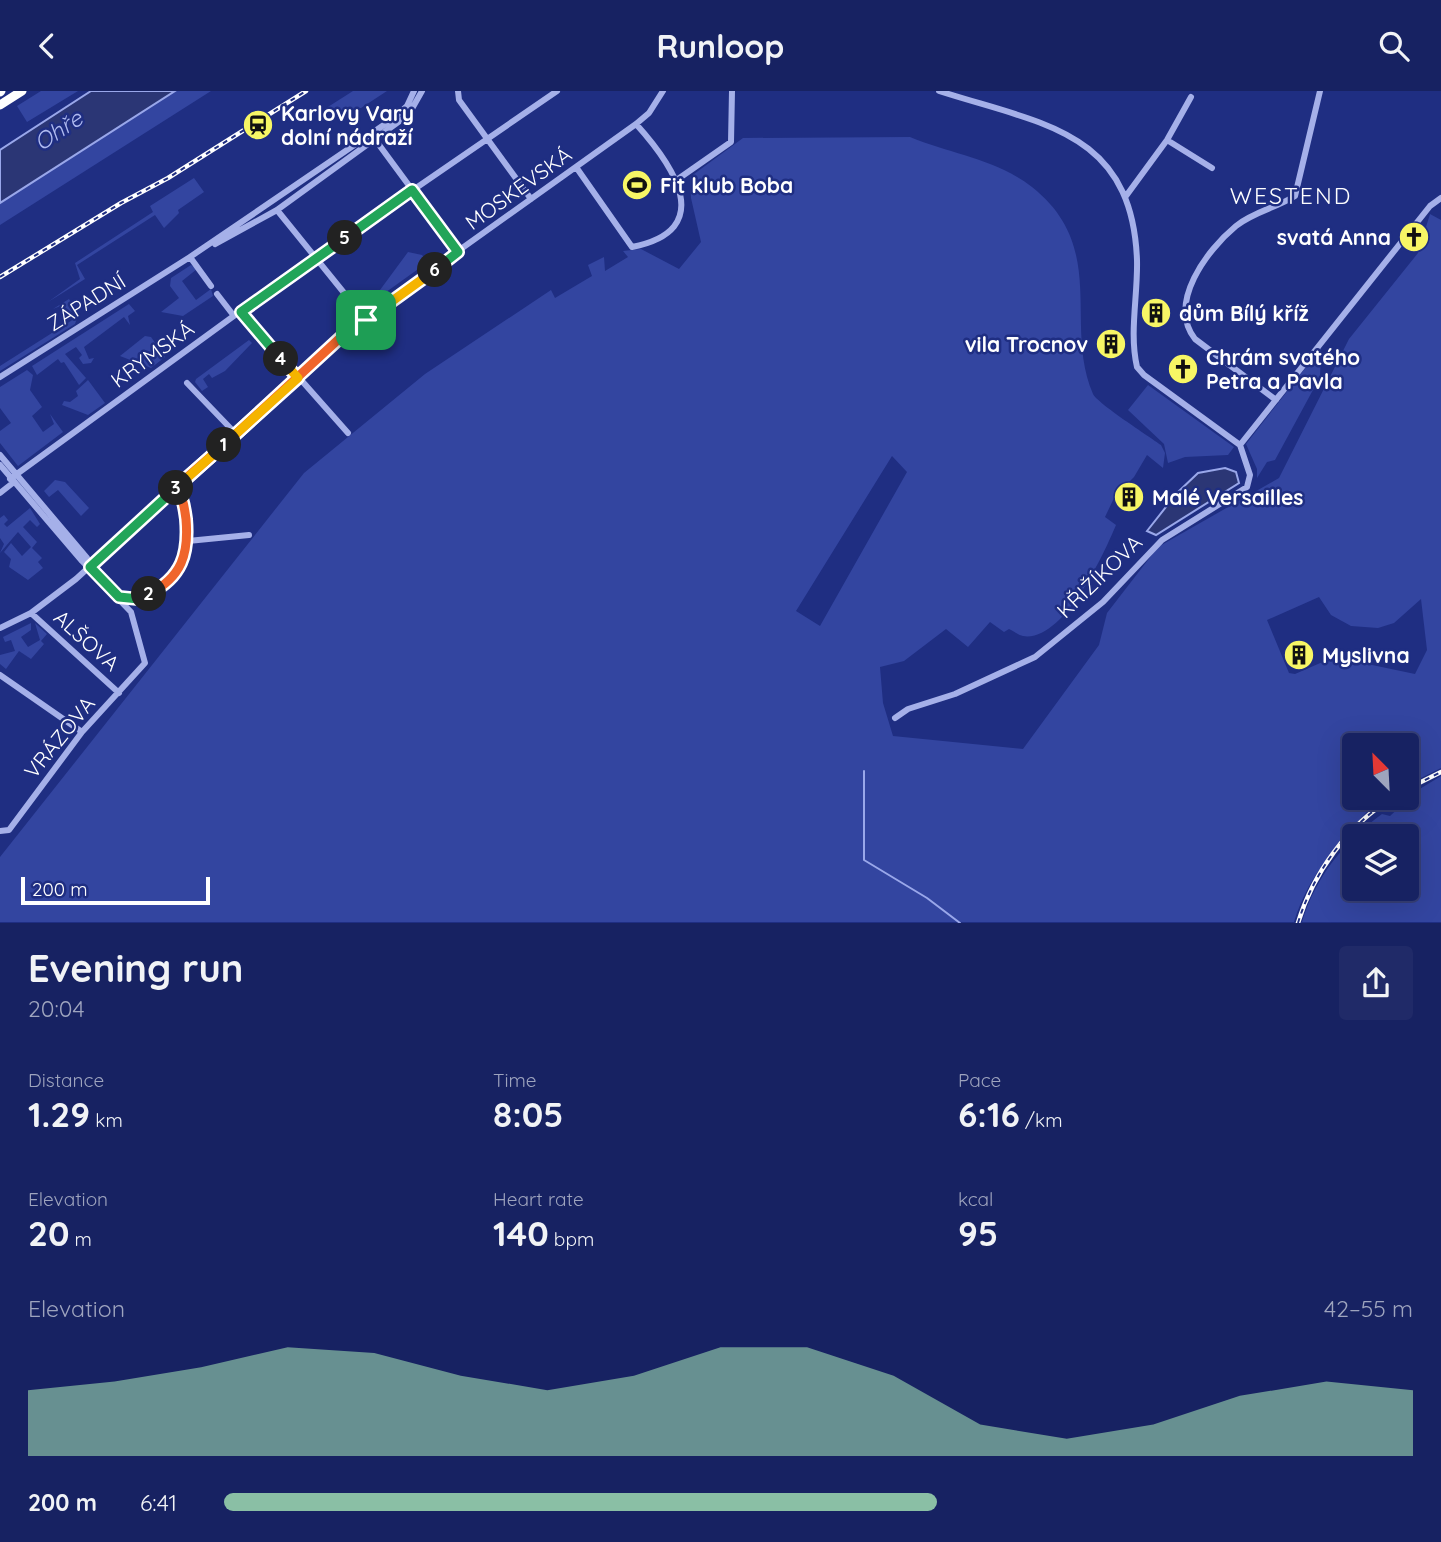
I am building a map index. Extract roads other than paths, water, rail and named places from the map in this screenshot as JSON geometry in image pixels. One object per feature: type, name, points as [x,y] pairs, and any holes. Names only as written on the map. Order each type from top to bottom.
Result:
[{"type":"highway","points":[[0,105],[22,91]]},
{"type":"street","points":[[373,137],[407,106],[414,91]]},
{"type":"street","points":[[373,137],[410,114],[422,91]]},
{"type":"street","points":[[458,91],[459,100],[531,199]]},
{"type":"street","name":"KRYMSKÁ","points":[[0,493],[13,479],[238,314],[557,91]]},
{"type":"street","name":"MOSKEVSKÁ","points":[[0,628],[31,613],[90,567],[353,326],[366,320],[636,124],[649,113],[663,91]]},
{"type":"street","points":[[678,179],[731,142],[732,91]]},
{"type":"street","points":[[939,91],[1057,128],[1103,160],[1126,196],[1135,239],[1137,367],[1144,375],[1240,445],[1430,206],[1441,198]]},
{"type":"street","points":[[1276,400],[1195,339],[1187,327],[1183,306],[1199,269],[1233,228],[1261,210],[1292,198],[1297,192],[1320,91]]},
{"type":"street","points":[[1126,196],[1167,140],[1191,97]]},
{"type":"street","points":[[576,167],[632,247],[657,240],[677,220],[683,201],[678,179],[636,124]]},
{"type":"street","points":[[373,137],[458,252]]},
{"type":"street","name":"ZÁPADNÍ","points":[[0,377],[373,137]]},
{"type":"street","name":"ZÁPADNÍ","points":[[190,257],[276,210],[373,137]]},
{"type":"street","points":[[1167,140],[1212,168]]},
{"type":"street","name":"ZÁPADNÍ","points":[[276,210],[276,205],[287,193]]},
{"type":"street","points":[[276,210],[366,320]]},
{"type":"street","points":[[190,257],[211,286]]},
{"type":"street","points":[[216,294],[249,322],[348,433]]},
{"type":"street","points":[[187,383],[236,434]]},
{"type":"street","name":"KŘIŽÍKOVA","points":[[895,718],[908,709],[955,694],[1035,657],[1104,602],[1162,540],[1247,487],[1250,475],[1240,445]]},
{"type":"street","points":[[0,455],[13,479]]},
{"type":"street","points":[[0,465],[131,612],[139,599]]},
{"type":"street","points":[[119,597],[139,599],[152,593],[171,577],[184,557],[188,541],[184,499],[175,488]]},
{"type":"street","points":[[188,541],[249,535]]},
{"type":"street","name":"VRÁZOVA","points":[[1,831],[9,830],[82,732],[145,663],[131,612]]},
{"type":"street","name":"ALŠOVA","points":[[31,613],[119,693]]},
{"type":"street","points":[[0,675],[82,732]]},
{"type":"water","name":"Ohře","points":[[91,91],[175,91],[0,203],[0,150]]},
{"type":"water","name":"Malé Versailles","points":[[1225,468],[1236,472],[1239,483],[1156,535],[1147,531],[1177,493],[1198,473]]},
{"type":"waterway","points":[[864,771],[864,860],[927,898],[960,923]]},
{"type":"railway","points":[[0,277],[121,203],[168,178],[306,91]]},
{"type":"railway","points":[[1419,783],[1441,772]]},
{"type":"railway","points":[[1298,923],[1313,886],[1334,852],[1375,810]]},
{"type":"place","name":"Karlovy Vary dolní nádraží","points":[[258,125]]},
{"type":"place","name":"Fit klub Boba","points":[[637,185]]},
{"type":"place","name":"svatá Anna","points":[[1414,237]]},
{"type":"place","name":"dům Bílý kříž","points":[[1156,313]]},
{"type":"place","name":"vila Trocnov","points":[[1111,344]]},
{"type":"place","name":"Chrám svatého Petra a Pavla","points":[[1183,369]]},
{"type":"place","name":"Malé Versailles","points":[[1129,497]]},
{"type":"place","name":"Myslivna","points":[[1299,655]]},
{"type":"district","name":"WESTEND","points":[[1291,195]]}]
